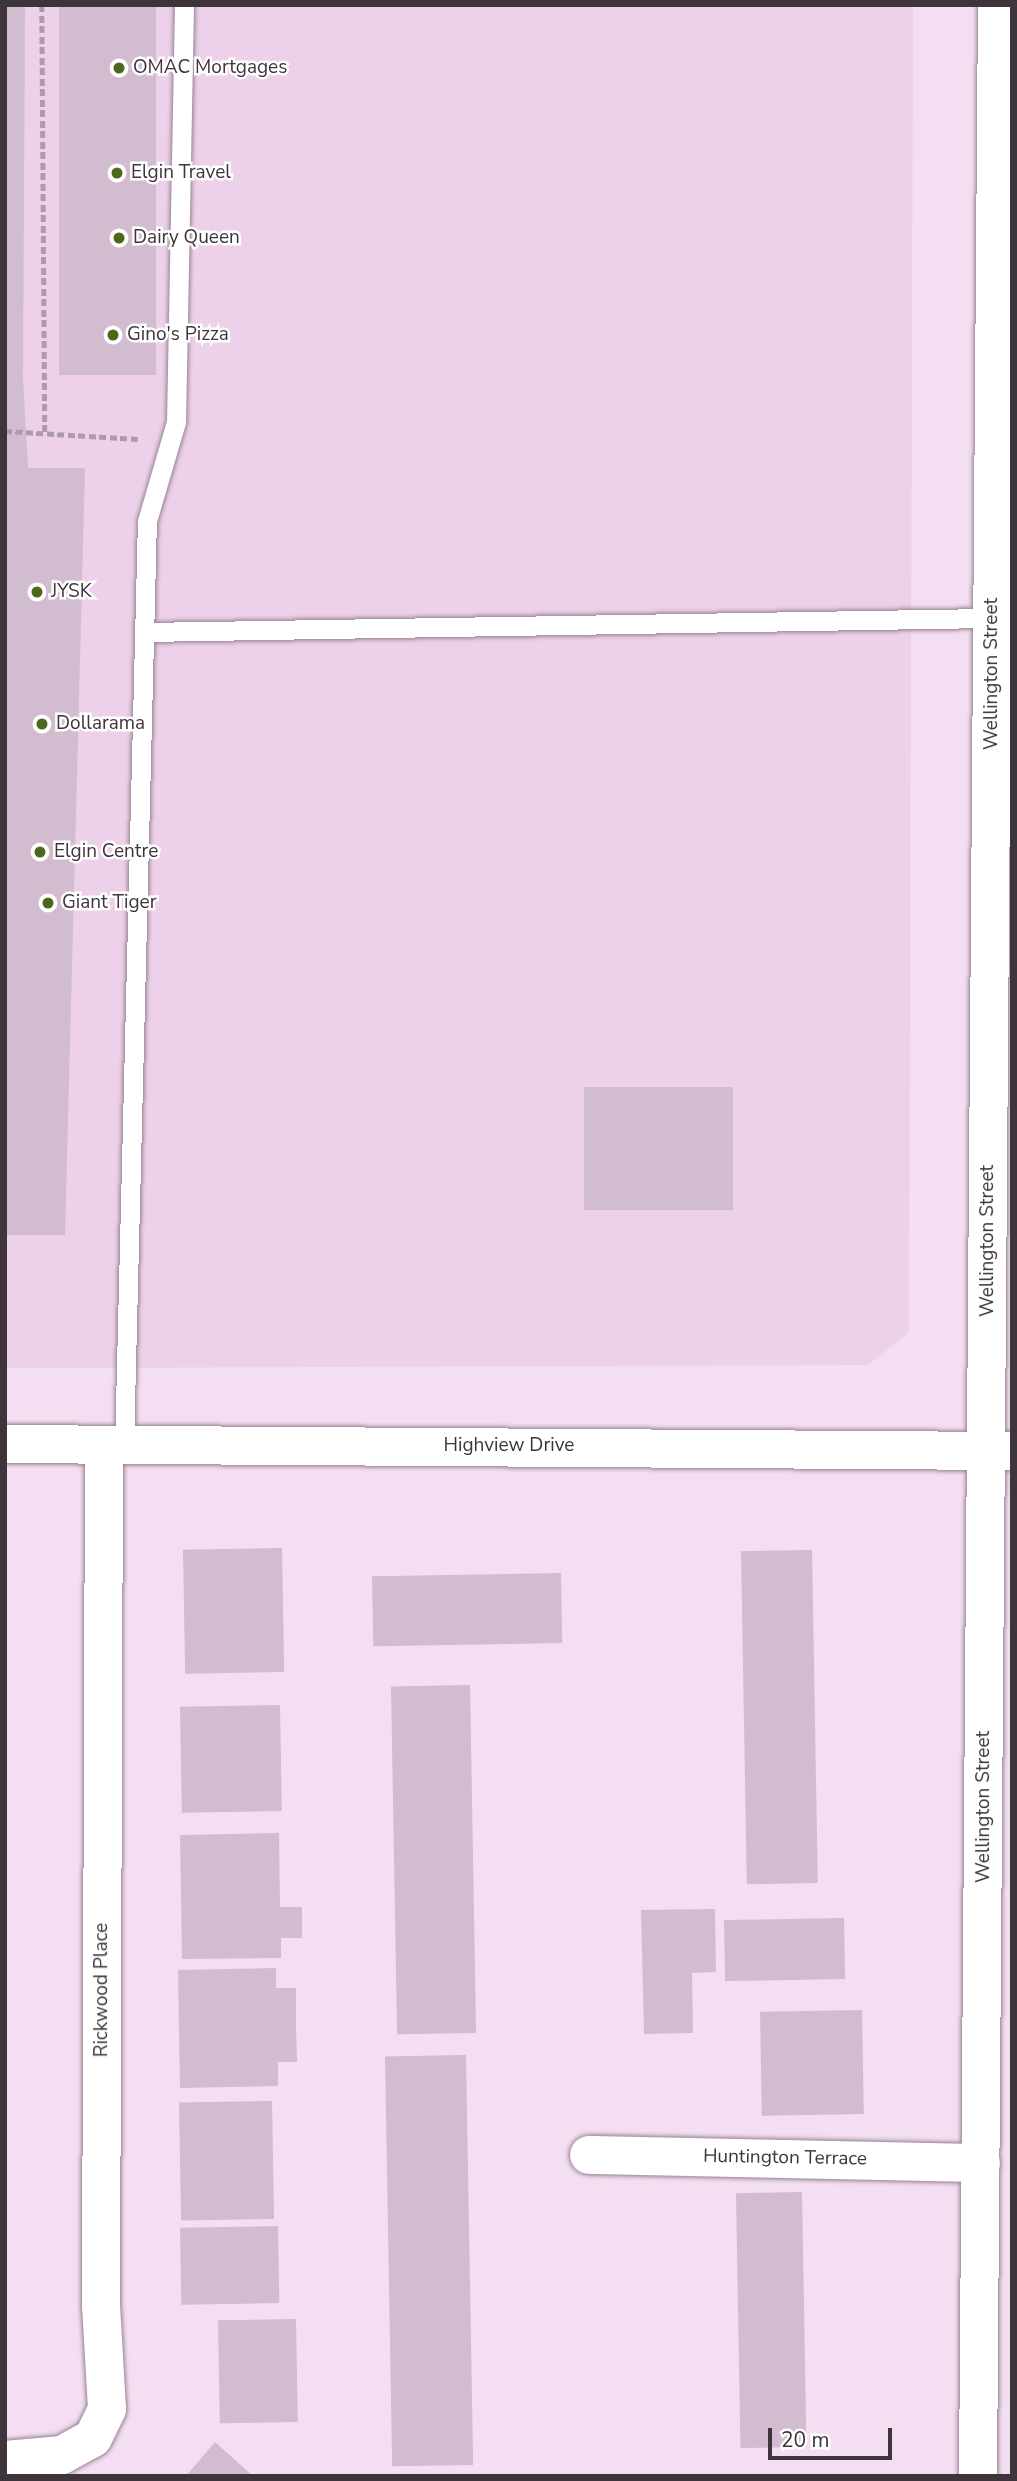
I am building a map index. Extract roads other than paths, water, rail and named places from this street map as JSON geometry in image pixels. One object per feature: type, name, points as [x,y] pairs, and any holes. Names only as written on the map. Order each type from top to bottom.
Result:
[{"type":"street","name":"Wellington Street","points":[[978,2476],[981,2163],[999,1451],[992,618],[997,5]]},
{"type":"street","name":"Highview Drive","points":[[5,1444],[999,1451]]},
{"type":"street","name":"Rickwood Place","points":[[5,2460],[62,2455],[93,2438],[107,2409],[101,2306],[114,1445]]},
{"type":"street","name":"Huntington Terrace","points":[[589,2155],[981,2163]]},
{"type":"lane","points":[[114,1445],[146,521],[176,422],[184,5]]},
{"type":"lane","points":[[144,632],[992,618]]},
{"type":"place","name":"OMAC Mortgages","points":[[119,68]]},
{"type":"place","name":"Elgin Travel","points":[[117,173]]},
{"type":"place","name":"Dairy Queen","points":[[119,238]]},
{"type":"place","name":"Gino's Pizza","points":[[113,335]]},
{"type":"place","name":"JYSK","points":[[37,592]]},
{"type":"place","name":"Dollarama","points":[[42,724]]},
{"type":"place","name":"Elgin Centre","points":[[40,852]]},
{"type":"place","name":"Giant Tiger","points":[[48,903]]}]
